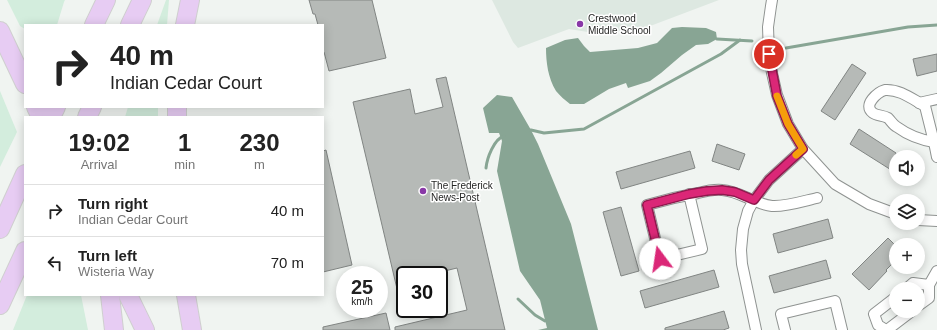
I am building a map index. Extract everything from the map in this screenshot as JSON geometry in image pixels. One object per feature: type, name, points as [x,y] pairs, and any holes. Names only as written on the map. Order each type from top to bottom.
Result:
[{"type":"highway","points":[[94,24],[106,0]]},
{"type":"highway","points":[[130,24],[142,0]]},
{"type":"highway","points":[[185,24],[190,0]]},
{"type":"highway","points":[[0,31],[24,82]]},
{"type":"highway","points":[[0,229],[24,176]]},
{"type":"highway","points":[[0,305],[24,253]]},
{"type":"highway","points":[[110,296],[114,330]]},
{"type":"highway","points":[[128,296],[145,330]]},
{"type":"highway","points":[[186,296],[192,330]]},
{"type":"street","points":[[772,0],[768,27],[769,54],[777,96],[788,124],[803,149],[835,184],[868,204],[889,212]]},
{"type":"street","points":[[934,142],[919,139],[897,128],[887,118],[873,113],[870,109],[870,103],[874,96],[885,90],[898,91],[925,106],[934,142],[937,157]]},
{"type":"street","points":[[919,103],[937,99]]},
{"type":"street","points":[[756,330],[742,264],[741,250],[743,229],[748,211],[754,200],[769,180],[803,149]]},
{"type":"street","points":[[689,194],[702,249],[660,259],[647,205],[689,194],[722,190],[735,192],[771,206],[782,206],[817,198]]},
{"type":"street","points":[[925,220],[937,221]]},
{"type":"street","points":[[925,301],[929,298],[929,285],[937,271]]},
{"type":"street","points":[[925,284],[929,285]]},
{"type":"street","points":[[785,330],[781,314],[835,301],[842,330]]},
{"type":"street","points":[[889,302],[874,314],[878,325],[886,330],[902,318]]},
{"type":"shaded area","points":[[7,0],[65,0],[57,24],[24,24],[24,28],[20,26]]},
{"type":"shaded area","points":[[166,0],[169,0],[167,24],[157,24]]},
{"type":"shaded area","name":"Crestwood Middle School","points":[[492,0],[719,0],[637,31],[594,33],[569,29],[518,48],[513,42]]},
{"type":"shaded area","points":[[672,28],[706,28],[716,32],[717,39],[708,44],[696,45],[650,81],[628,88],[626,83],[609,89],[584,104],[570,104],[556,91],[553,86],[548,70],[546,48],[565,40],[578,38],[590,52],[638,48],[657,43]]},
{"type":"shaded area","points":[[0,91],[17,132],[0,167]]},
{"type":"shaded area","points":[[497,95],[512,97],[538,144],[571,224],[598,330],[538,330],[547,328],[540,300],[520,271],[497,171],[502,141],[499,133],[489,133],[483,108]]},
{"type":"shaded area","points":[[128,108],[158,108],[158,116],[125,116]]},
{"type":"shaded area","points":[[27,296],[81,296],[88,330],[13,330]]},
{"type":"building","points":[[309,0],[372,0],[386,58],[329,71],[324,52],[324,24],[318,24],[315,14],[313,14]]},
{"type":"building","points":[[937,54],[937,71],[917,76],[913,59]]},
{"type":"building","points":[[852,64],[866,73],[835,120],[821,111]]},
{"type":"building","name":"The Frederick News-Post","points":[[446,77],[505,330],[395,330],[395,327],[433,318],[448,318],[448,314],[467,310],[457,268],[448,270],[448,266],[396,266],[396,285],[353,102],[410,89],[415,114],[443,107],[436,79]]},
{"type":"building","points":[[859,129],[891,150],[889,150],[889,169],[850,144]]},
{"type":"building","points":[[717,144],[745,154],[739,170],[712,161]]},
{"type":"building","points":[[326,150],[352,265],[336,266],[336,269],[324,272],[324,151]]},
{"type":"building","points":[[690,151],[695,168],[621,189],[616,172]]},
{"type":"building","points":[[621,207],[639,271],[621,276],[603,212]]},
{"type":"building","points":[[828,219],[833,238],[778,253],[773,234]]},
{"type":"building","points":[[888,238],[889,239],[889,267],[869,290],[852,274]]},
{"type":"building","points":[[826,260],[831,278],[774,293],[769,276]]},
{"type":"building","points":[[714,270],[719,287],[645,308],[640,291]]},
{"type":"building","points":[[724,311],[729,328],[723,330],[665,330],[665,328]]},
{"type":"building","points":[[364,318],[387,318],[390,330],[323,330],[323,327]]},
{"type":"waterway","points":[[786,48],[908,27],[937,25]]},
{"type":"waterway","points":[[717,39],[752,41]]},
{"type":"waterway","points":[[527,131],[531,130],[544,133],[584,129],[721,54],[740,40]]},
{"type":"waterway","points":[[486,168],[489,154],[494,145],[504,136]]},
{"type":"waterway","points":[[518,299],[535,315],[545,321]]},
{"type":"slow traffic","points":[[777,96],[788,124],[803,149],[796,155]]},
{"type":"place","name":"Crestwood Middle School","points":[[580,24]]},
{"type":"place","name":"The Frederick News-Post","points":[[423,191]]},
{"type":"route","points":[[660,259],[647,205],[689,194],[722,190],[735,192],[754,200],[776,172],[803,149],[788,124],[777,96],[769,54]]}]
